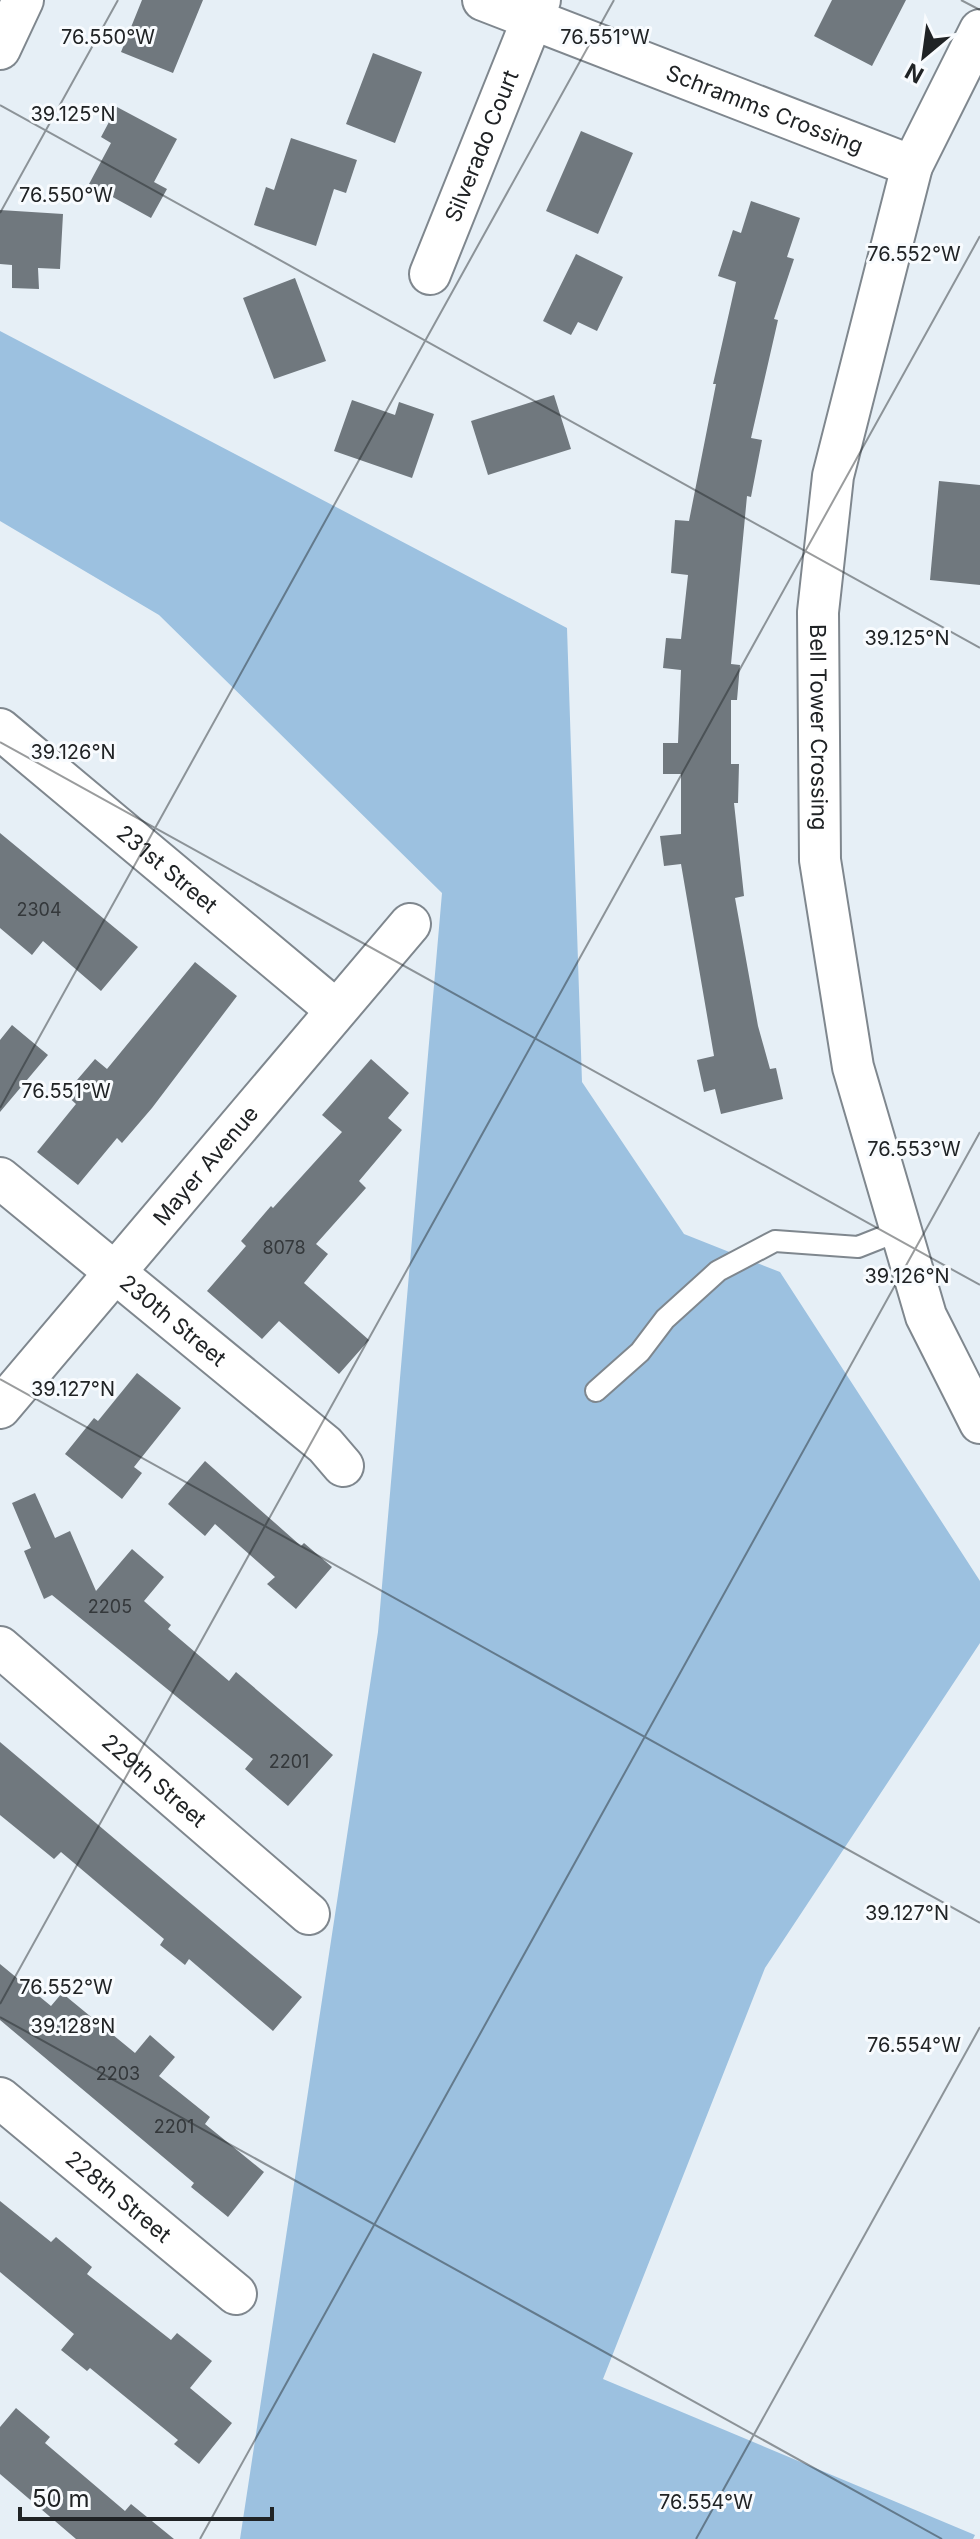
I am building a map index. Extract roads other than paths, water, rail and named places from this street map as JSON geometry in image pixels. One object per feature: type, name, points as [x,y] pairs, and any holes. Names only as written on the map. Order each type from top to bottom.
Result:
[{"type":"street","points":[[0,49],[23,0]]},
{"type":"street","name":"Schramms Crossing","points":[[483,0],[537,10],[912,166]]},
{"type":"street","name":"Silverado Court","points":[[430,274],[537,10]]},
{"type":"street","name":"Bell Tower Crossing","points":[[980,30],[912,166],[833,476],[818,612],[820,860],[853,1067],[926,1316],[980,1423]]},
{"type":"street","name":"231st Street","points":[[0,729],[336,1010]]},
{"type":"street","name":"Mayer Avenue","points":[[0,1408],[410,924]]},
{"type":"street","name":"230th Street","points":[[0,1178],[325,1445],[343,1466]]},
{"type":"street","name":"229th Street","points":[[0,1647],[309,1914]]},
{"type":"street","name":"228th Street","points":[[0,2098],[236,2294]]},
{"type":"lane","points":[[596,1391],[640,1352],[665,1319],[718,1271],[775,1241],[858,1247],[901,1230]]}]
